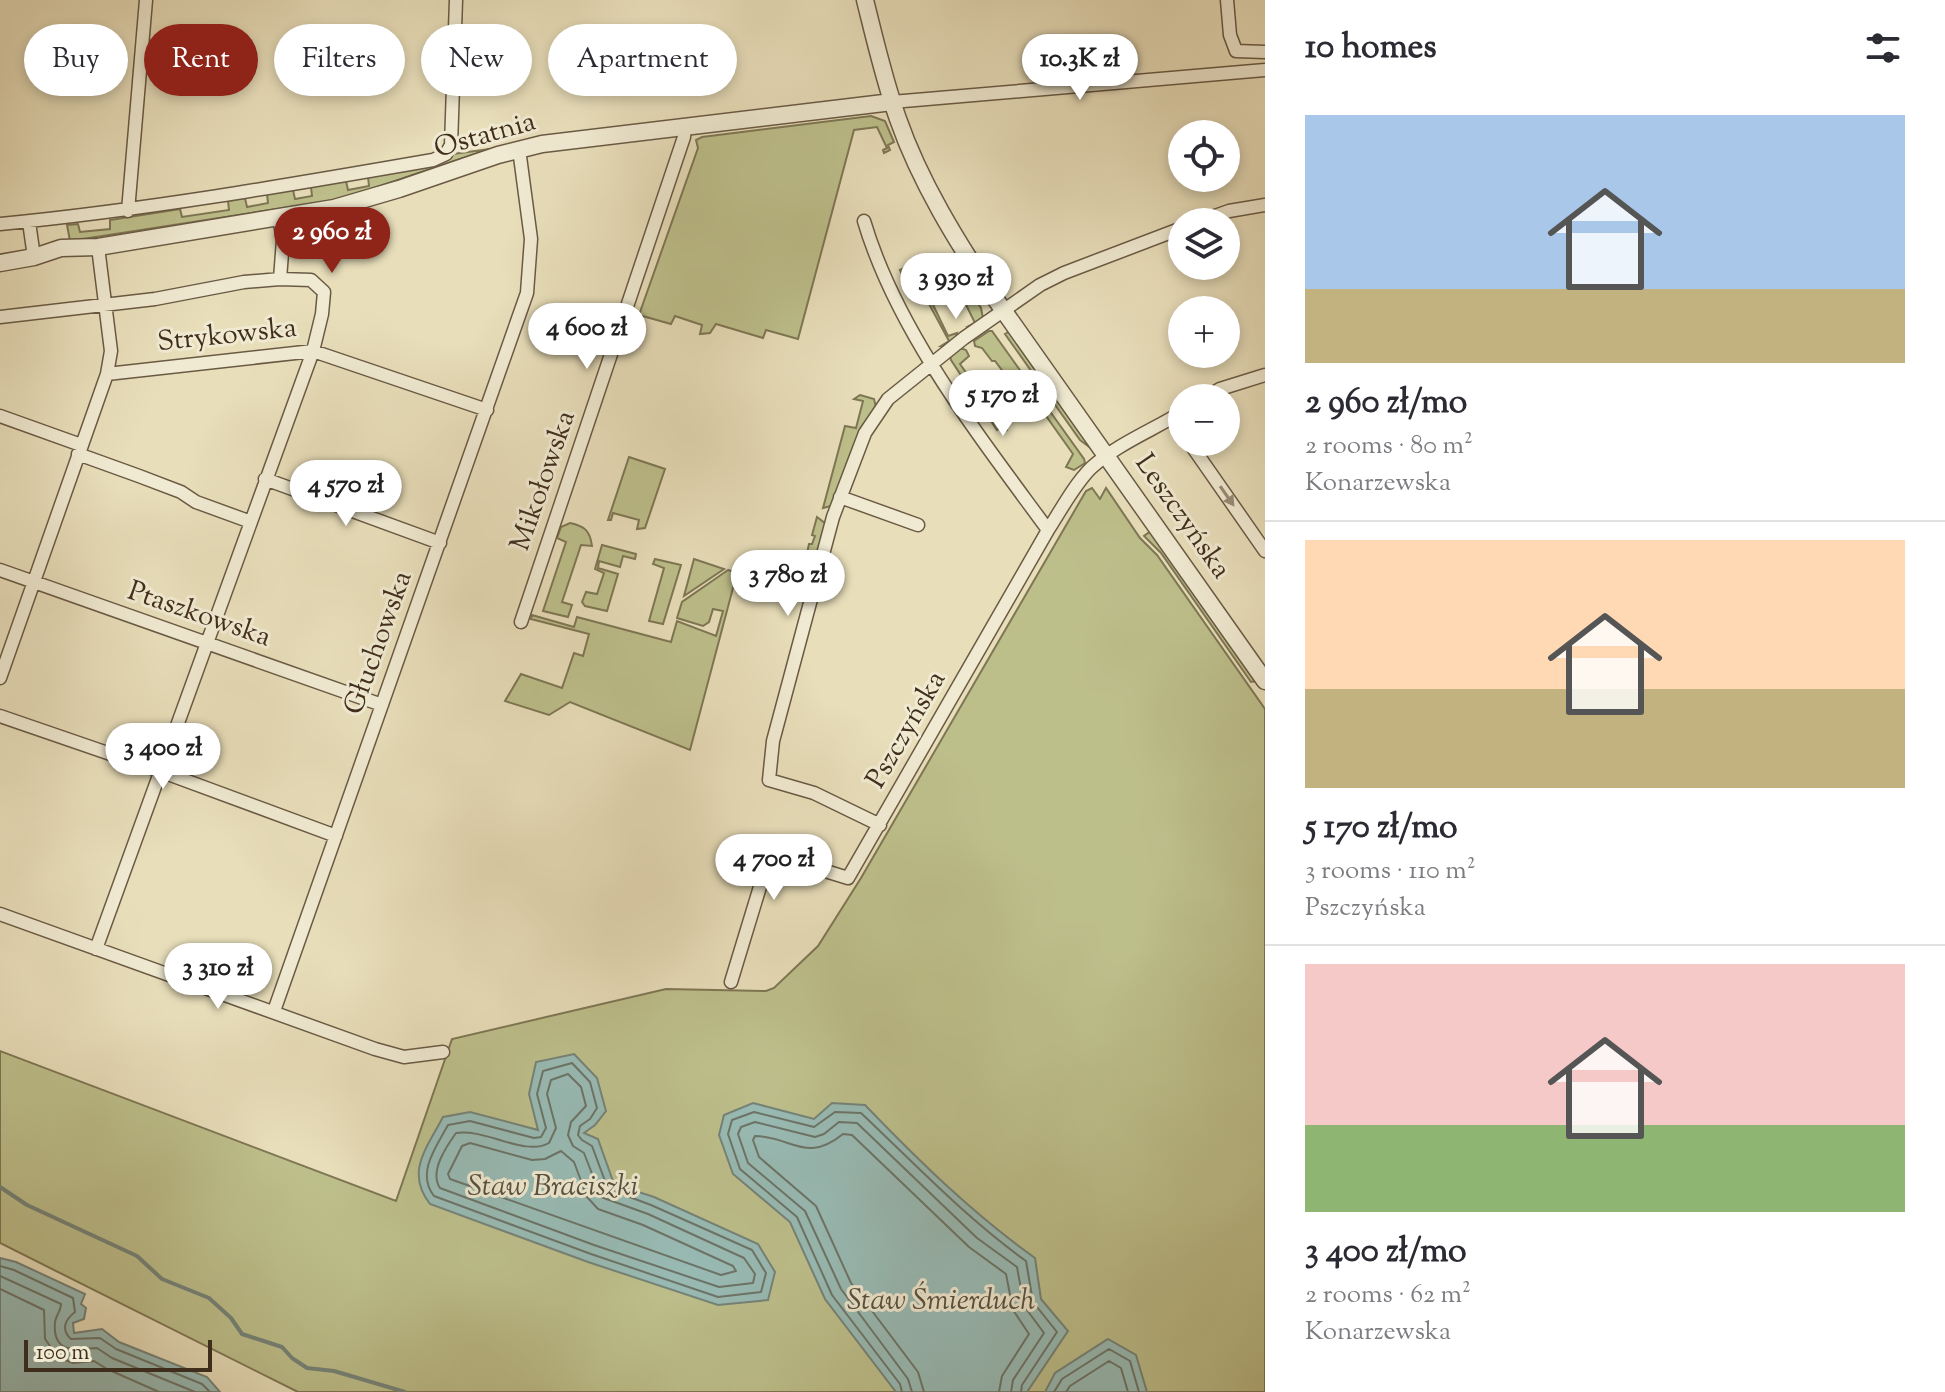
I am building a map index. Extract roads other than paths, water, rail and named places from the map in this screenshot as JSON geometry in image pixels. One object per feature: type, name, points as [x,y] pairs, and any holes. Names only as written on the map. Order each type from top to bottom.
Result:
[{"type":"street","points":[[128,211],[146,0]]},
{"type":"street","name":"Ostatnia","points":[[0,224],[128,211],[433,160],[446,154],[451,145],[456,0]]},
{"type":"street","name":"Leszczyńska","points":[[865,0],[892,102],[911,151],[956,239],[1265,679]]},
{"type":"street","points":[[1227,0],[1232,45],[1236,51],[1258,52]]},
{"type":"street","points":[[892,102],[1265,70]]},
{"type":"street","name":"Ostatnia","points":[[0,263],[34,257],[63,259],[98,247],[368,200],[519,149],[892,102]]},
{"type":"street","name":"Mikołowska","points":[[521,622],[685,127]]},
{"type":"street","name":"Głuchowska","points":[[274,1011],[524,302],[531,267],[531,239],[519,149]]},
{"type":"street","points":[[1240,209],[1265,205]]},
{"type":"street","points":[[279,217],[283,240],[280,279]]},
{"type":"street","points":[[864,221],[870,244],[931,363],[986,446],[1048,530]]},
{"type":"street","points":[[29,222],[34,257]]},
{"type":"street","name":"Pszczyńska","points":[[1168,233],[1040,285],[931,363],[888,399],[865,433],[840,497],[773,741],[769,780],[814,793],[880,825],[1048,530],[1089,470],[1168,420]]},
{"type":"street","points":[[0,678],[107,374],[111,351],[98,247]]},
{"type":"street","points":[[0,317],[155,299],[244,282],[280,279],[311,280],[324,292],[313,351],[96,949]]},
{"type":"street","name":"Strykowska","points":[[107,374],[313,351],[487,410]]},
{"type":"street","points":[[1236,384],[1265,375]]},
{"type":"street","points":[[0,416],[181,492],[196,502],[251,522]]},
{"type":"street","points":[[1199,456],[1265,551]]},
{"type":"street","points":[[265,479],[440,543]]},
{"type":"street","points":[[840,497],[918,525]]},
{"type":"street","name":"Ptaszkowska","points":[[0,570],[382,705]]},
{"type":"street","points":[[0,716],[336,836]]},
{"type":"street","points":[[731,982],[766,867],[780,857],[848,878],[880,825]]},
{"type":"street","points":[[0,914],[361,1045],[404,1057],[443,1052]]},
{"type":"water","name":"Staw Braciszki","points":[[574,1054],[597,1078],[606,1111],[584,1133],[598,1139],[614,1184],[654,1197],[758,1244],[775,1272],[768,1300],[718,1305],[588,1262],[430,1204],[419,1181],[419,1171],[425,1150],[443,1117],[470,1112],[538,1130],[529,1094],[536,1062]]},
{"type":"water","name":"Staw Śmierduch","points":[[753,1103],[814,1119],[832,1103],[865,1105],[946,1185],[1035,1258],[1041,1299],[1068,1331],[1027,1392],[896,1392],[825,1299],[790,1222],[733,1174],[719,1135],[724,1115]]},
{"type":"water","points":[[0,1258],[16,1262],[85,1294],[81,1304],[86,1308],[84,1319],[73,1323],[74,1333],[102,1329],[119,1342],[207,1377],[220,1392],[0,1392]]},
{"type":"water","points":[[1108,1339],[1136,1355],[1147,1392],[1045,1392],[1055,1373]]},
{"type":"waterway","points":[[0,1187],[27,1205],[137,1256],[162,1279],[209,1298],[231,1318],[242,1334],[282,1347],[307,1368],[334,1371],[405,1392]]}]
